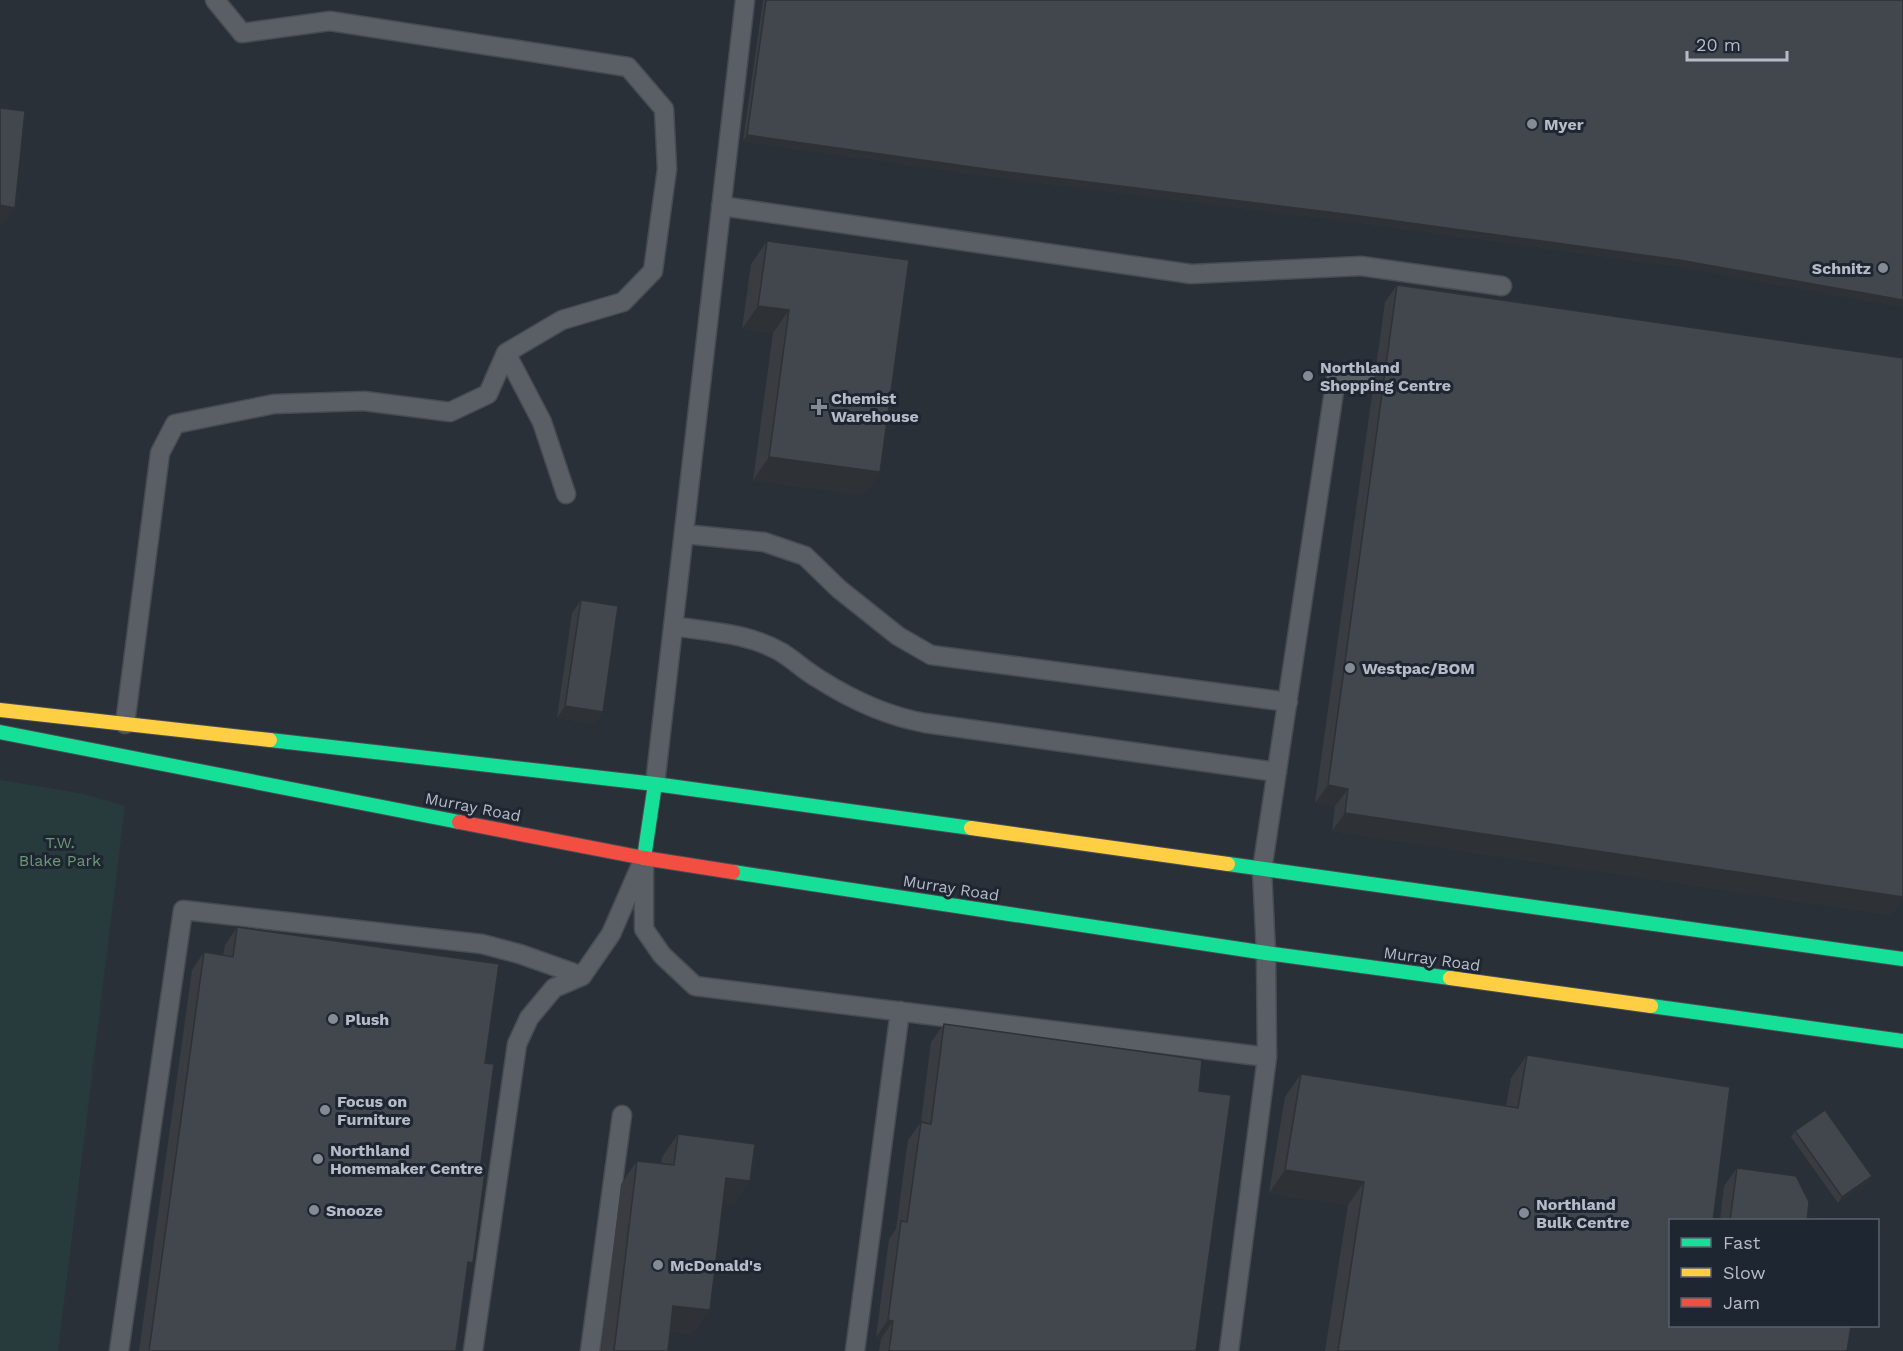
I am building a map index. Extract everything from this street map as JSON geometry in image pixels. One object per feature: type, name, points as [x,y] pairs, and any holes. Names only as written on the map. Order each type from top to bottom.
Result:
[{"type":"main road","points":[[0,710],[655,784],[1903,959]]},
{"type":"main road","name":"Murray Road","points":[[0,732],[644,858],[1266,952],[1903,1041]]},
{"type":"main road","points":[[644,858],[655,784]]},
{"type":"main road","points":[[1887,1039],[1903,1056]]},
{"type":"lane","points":[[125,724],[160,453],[176,424],[274,404],[364,401],[450,412],[488,394],[506,353],[562,320],[623,302],[653,272],[667,169],[664,109],[628,67],[330,21],[242,33],[215,0]]},
{"type":"lane","points":[[655,784],[745,0]]},
{"type":"lane","points":[[721,206],[1191,274],[1361,266],[1502,286]]},
{"type":"lane","points":[[506,353],[542,422],[566,494]]},
{"type":"lane","points":[[1229,1351],[1267,1057],[1266,952],[1262,870],[1335,378],[1373,380]]},
{"type":"lane","points":[[684,534],[764,542],[805,556],[839,589],[898,636],[931,655],[1288,702]]},
{"type":"lane","points":[[673,626],[746,637],[781,652],[817,678],[861,703],[892,716],[947,726],[1277,772]]},
{"type":"lane","points":[[473,1351],[517,1044],[529,1018],[554,988],[582,976],[611,934],[644,858]]},
{"type":"lane","points":[[644,858],[644,929],[662,955],[695,986],[1267,1057]]},
{"type":"lane","points":[[118,1351],[183,910],[482,944],[520,954],[582,976]]},
{"type":"lane","points":[[855,1351],[900,1011]]},
{"type":"lane","points":[[590,1351],[622,1115]]},
{"type":"green space","name":"T.W. Blake Park","points":[[0,780],[84,794],[125,806],[58,1351],[0,1351]]},
{"type":"building","points":[[766,0],[1903,0],[1903,300],[1679,260],[1360,216],[1007,172],[747,135]]},
{"type":"building","points":[[0,108],[25,111],[15,208],[0,205]]},
{"type":"building","name":"Chemist Warehouse","points":[[767,241],[909,260],[880,472],[769,457],[789,310],[758,306]]},
{"type":"building","points":[[1397,285],[1903,358],[1903,897],[1345,813],[1348,789],[1328,785]]},
{"type":"building","points":[[581,600],[618,606],[603,712],[565,706]]},
{"type":"building","name":"Northland Homemaker Centre","points":[[237,927],[499,964],[485,1063],[494,1064],[481,1163],[486,1164],[473,1263],[468,1262],[456,1351],[149,1351],[204,952],[233,957]]},
{"type":"building","points":[[944,1024],[1202,1060],[1199,1091],[1231,1095],[1196,1351],[889,1351],[893,1321],[888,1320],[901,1221],[907,1222],[921,1122],[931,1124]]},
{"type":"building","name":"Northland Bulk Centre","points":[[1527,1055],[1730,1087],[1713,1219],[1669,1219],[1669,1327],[1851,1327],[1847,1351],[1338,1351],[1364,1182],[1285,1170],[1301,1074],[1518,1108]]},
{"type":"building","points":[[1825,1110],[1872,1176],[1842,1197],[1795,1131]]},
{"type":"building","points":[[678,1134],[755,1144],[750,1181],[726,1178],[710,1310],[673,1306],[668,1351],[614,1351],[637,1161],[674,1165]]},
{"type":"building","points":[[1737,1168],[1796,1176],[1809,1202],[1807,1219],[1730,1219]]},
{"type":"traffic: fast","points":[[0,732],[459,822]]},
{"type":"traffic: fast","points":[[270,740],[655,784],[971,828]]},
{"type":"traffic: fast","points":[[644,858],[655,784]]},
{"type":"traffic: fast","points":[[1228,864],[1903,959]]},
{"type":"traffic: fast","points":[[733,872],[1266,953],[1450,978]]},
{"type":"traffic: fast","points":[[1651,1006],[1903,1041]]},
{"type":"traffic: slow","points":[[0,710],[270,740]]},
{"type":"traffic: slow","points":[[971,828],[1228,864]]},
{"type":"traffic: slow","points":[[1450,978],[1651,1006]]},
{"type":"traffic: jam","points":[[459,822],[644,858],[733,872]]},
{"type":"place","name":"Myer","points":[[1532,124]]},
{"type":"place","name":"Schnitz","points":[[1883,268]]},
{"type":"place","name":"Northland Shopping Centre","points":[[1308,376]]},
{"type":"place","name":"Chemist Warehouse","points":[[819,407]]},
{"type":"place","name":"Westpac/BOM","points":[[1350,668]]},
{"type":"place","name":"Plush","points":[[333,1019]]},
{"type":"place","name":"Focus on Furniture","points":[[325,1110]]},
{"type":"place","name":"Northland Homemaker Centre","points":[[318,1159]]},
{"type":"place","name":"Snooze","points":[[314,1210]]},
{"type":"place","name":"Northland Bulk Centre","points":[[1524,1213]]},
{"type":"place","name":"McDonald's","points":[[658,1265]]}]
